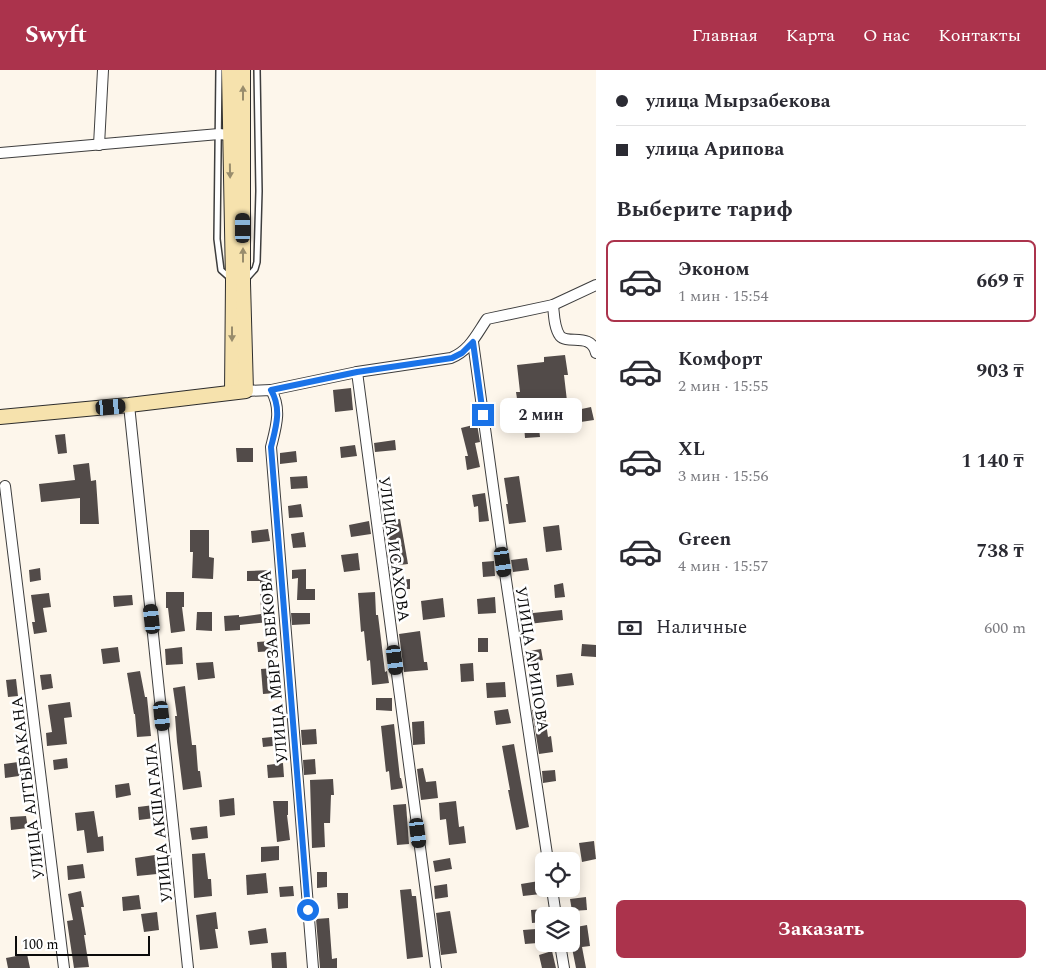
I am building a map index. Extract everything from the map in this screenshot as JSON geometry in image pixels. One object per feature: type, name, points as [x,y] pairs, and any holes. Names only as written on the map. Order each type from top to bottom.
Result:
[{"type":"main road","points":[[229,70],[224,134],[238,282]]},
{"type":"main road","points":[[0,417],[218,396],[239,392],[238,282],[242,70]]},
{"type":"street","points":[[99,145],[103,70]]},
{"type":"street","points":[[0,153],[224,134]]},
{"type":"street","points":[[239,392],[271,390],[357,372],[452,358],[462,353],[473,342],[487,319],[553,305],[596,285]]},
{"type":"street","points":[[553,305],[559,334],[563,338],[585,341],[595,348],[596,353]]},
{"type":"street","name":"УЛИЦА АРИПОВА","points":[[473,342],[547,852]]},
{"type":"street","name":"УЛИЦА ИСАХОВА","points":[[357,372],[436,968]]},
{"type":"street","name":"УЛИЦА МЫРЗАБЕКОВА","points":[[271,390],[277,400],[277,420],[271,447],[313,968]]},
{"type":"street","name":"УЛИЦА АКШАГАЛА","points":[[129,405],[188,968]]},
{"type":"street","name":"УЛИЦА АЛТЫБАКАНА","points":[[5,486],[64,968]]},
{"type":"street","points":[[561,952],[564,968]]},
{"type":"lane","points":[[219,70],[224,134]]},
{"type":"lane","points":[[238,282],[254,269],[257,262],[259,191],[257,70]]},
{"type":"building","points":[[565,355],[568,375],[564,375],[567,401],[540,404],[540,410],[537,410],[540,437],[525,438],[523,412],[519,412],[516,392],[520,392],[517,365],[544,362],[544,357]]},
{"type":"building","points":[[351,388],[353,410],[335,412],[333,390]]},
{"type":"building","points":[[591,407],[594,420],[574,423],[572,411]]},
{"type":"building","points":[[477,424],[480,442],[475,443],[480,467],[467,470],[465,456],[468,456],[461,428]]},
{"type":"building","points":[[65,434],[67,453],[58,454],[55,435]]},
{"type":"building","points":[[395,440],[396,450],[375,452],[374,443]]},
{"type":"building","points":[[355,445],[357,456],[341,458],[340,447]]},
{"type":"building","points":[[236,448],[253,448],[253,462],[237,462]]},
{"type":"building","points":[[296,451],[297,462],[280,464],[280,453]]},
{"type":"building","points":[[89,463],[91,481],[96,480],[99,524],[80,524],[80,498],[41,502],[39,484],[75,480],[73,465]]},
{"type":"building","points":[[307,476],[308,488],[291,489],[290,477]]},
{"type":"building","points":[[519,476],[526,522],[509,524],[504,478]]},
{"type":"building","points":[[485,493],[489,521],[479,522],[478,506],[474,507],[472,495]]},
{"type":"building","points":[[301,504],[303,517],[289,518],[288,506]]},
{"type":"building","points":[[400,519],[408,564],[392,566],[385,522]]},
{"type":"building","points":[[369,521],[371,534],[351,537],[349,525]]},
{"type":"building","points":[[559,525],[562,550],[546,552],[543,527]]},
{"type":"building","points":[[268,529],[270,541],[252,543],[251,531]]},
{"type":"building","points":[[190,530],[209,530],[209,557],[214,558],[213,579],[192,578],[193,552],[190,552]]},
{"type":"building","points":[[304,532],[306,547],[293,548],[291,534]]},
{"type":"building","points":[[358,553],[360,570],[344,572],[341,555]]},
{"type":"building","points":[[527,558],[529,570],[513,572],[511,560]]},
{"type":"building","points":[[494,561],[495,576],[483,577],[482,562]]},
{"type":"building","points":[[40,568],[41,580],[30,582],[29,570]]},
{"type":"building","points":[[306,569],[306,589],[315,589],[315,600],[297,600],[298,578],[292,579],[292,570]]},
{"type":"building","points":[[271,570],[271,603],[266,603],[269,622],[240,625],[240,630],[225,631],[224,616],[239,615],[239,617],[261,614],[260,581],[247,581],[247,571]]},
{"type":"building","points":[[410,579],[410,589],[394,589],[393,580]]},
{"type":"building","points":[[563,583],[565,597],[555,598],[554,585]]},
{"type":"building","points":[[166,592],[184,592],[184,607],[182,607],[185,631],[171,633],[168,608],[166,608]]},
{"type":"building","points":[[375,592],[376,615],[378,615],[385,672],[387,671],[389,683],[372,685],[370,660],[367,661],[364,631],[361,632],[358,593]]},
{"type":"building","points":[[49,593],[51,607],[43,608],[47,632],[34,634],[32,622],[35,622],[31,595]]},
{"type":"building","points":[[132,595],[133,605],[114,607],[113,596]]},
{"type":"building","points":[[495,597],[496,613],[478,614],[477,599]]},
{"type":"building","points":[[443,598],[445,617],[423,620],[421,601]]},
{"type":"building","points":[[533,610],[533,613],[562,610],[563,620],[520,625],[518,613]]},
{"type":"building","points":[[197,612],[212,612],[212,631],[196,630]]},
{"type":"building","points":[[291,613],[310,613],[310,624],[292,625]]},
{"type":"building","points":[[420,631],[424,662],[427,662],[428,670],[404,672],[399,634]]},
{"type":"building","points":[[478,638],[488,638],[488,652],[478,652]]},
{"type":"building","points":[[271,641],[272,651],[258,652],[257,642]]},
{"type":"building","points":[[582,644],[596,645],[596,657],[581,656]]},
{"type":"building","points":[[118,647],[120,662],[103,664],[101,649]]},
{"type":"building","points":[[182,647],[183,664],[166,665],[165,649]]},
{"type":"building","points":[[541,649],[543,660],[525,663],[524,652]]},
{"type":"building","points":[[213,662],[215,678],[198,680],[196,663]]},
{"type":"building","points":[[473,663],[474,681],[461,682],[460,664]]},
{"type":"building","points":[[274,668],[275,693],[263,694],[261,669]]},
{"type":"building","points":[[140,671],[145,697],[147,697],[151,736],[137,737],[135,714],[127,673]]},
{"type":"building","points":[[572,673],[574,685],[557,687],[556,675]]},
{"type":"building","points":[[51,674],[53,688],[42,690],[40,675]]},
{"type":"building","points":[[16,679],[18,696],[8,697],[6,680]]},
{"type":"building","points":[[505,682],[506,697],[487,698],[486,683]]},
{"type":"building","points":[[185,686],[192,745],[196,745],[198,771],[200,771],[202,787],[183,790],[173,688]]},
{"type":"building","points":[[376,698],[392,698],[392,711],[376,710]]},
{"type":"building","points":[[70,702],[72,717],[64,718],[67,744],[47,746],[46,733],[52,732],[48,705]]},
{"type":"building","points":[[544,708],[548,737],[551,736],[553,752],[539,754],[532,710]]},
{"type":"building","points":[[508,709],[511,723],[496,725],[494,711]]},
{"type":"building","points":[[424,721],[425,744],[413,745],[412,722]]},
{"type":"building","points":[[394,724],[400,778],[403,788],[391,790],[389,771],[386,772],[381,726]]},
{"type":"building","points":[[316,729],[317,744],[302,745],[301,730]]},
{"type":"building","points":[[281,736],[282,745],[263,747],[262,738]]},
{"type":"building","points":[[514,744],[529,827],[516,830],[502,746]]},
{"type":"building","points":[[67,758],[68,768],[54,770],[53,760]]},
{"type":"building","points":[[315,759],[316,774],[304,775],[303,760]]},
{"type":"building","points":[[25,761],[26,775],[5,778],[4,764]]},
{"type":"building","points":[[283,763],[284,777],[268,778],[267,765]]},
{"type":"building","points":[[423,768],[426,782],[436,781],[438,798],[421,800],[417,769]]},
{"type":"building","points":[[555,770],[556,781],[543,783],[542,771]]},
{"type":"building","points":[[333,779],[334,795],[331,795],[330,823],[324,823],[325,847],[312,848],[310,780]]},
{"type":"building","points":[[129,783],[131,795],[116,798],[115,785]]},
{"type":"building","points":[[234,798],[235,815],[220,817],[219,800]]},
{"type":"building","points":[[273,801],[288,801],[287,815],[290,840],[277,842]]},
{"type":"building","points":[[456,801],[459,827],[464,826],[466,843],[449,845],[446,819],[440,820],[439,803]]},
{"type":"building","points":[[406,804],[409,844],[397,845],[393,805]]},
{"type":"building","points":[[154,805],[155,818],[139,820],[138,807]]},
{"type":"building","points":[[94,811],[98,837],[103,836],[104,851],[87,853],[84,830],[77,831],[75,813]]},
{"type":"building","points":[[26,816],[28,828],[11,830],[10,817]]},
{"type":"building","points":[[207,826],[208,838],[192,840],[190,828]]},
{"type":"building","points":[[594,841],[596,859],[582,862],[579,843]]},
{"type":"building","points":[[279,846],[279,860],[261,862],[261,847]]},
{"type":"building","points":[[205,853],[208,879],[211,879],[212,896],[194,898],[192,854]]},
{"type":"building","points":[[155,855],[157,874],[137,876],[135,858]]},
{"type":"building","points":[[450,858],[452,869],[435,872],[433,861]]},
{"type":"building","points":[[83,864],[85,878],[68,880],[67,866]]},
{"type":"building","points":[[317,872],[327,872],[327,887],[317,888]]},
{"type":"building","points":[[266,873],[268,893],[247,895],[246,875]]},
{"type":"building","points":[[535,882],[535,895],[523,896],[521,884]]},
{"type":"building","points":[[447,884],[448,897],[435,899],[434,886]]},
{"type":"building","points":[[293,886],[294,896],[280,897],[279,887]]},
{"type":"building","points":[[411,889],[412,896],[416,896],[423,957],[407,959],[400,890]]},
{"type":"building","points":[[81,891],[84,907],[81,907],[89,967],[74,968],[67,921],[73,920],[68,894]]},
{"type":"building","points":[[337,893],[348,893],[348,908],[338,909]]},
{"type":"building","points":[[139,895],[141,909],[123,911],[122,897]]},
{"type":"building","points":[[586,897],[587,910],[580,910],[580,907],[571,907],[570,899]]},
{"type":"building","points":[[531,910],[535,910],[535,923],[532,923]]},
{"type":"building","points":[[450,911],[457,953],[441,955],[436,913]]},
{"type":"building","points":[[157,912],[159,930],[144,932],[141,914]]},
{"type":"building","points":[[216,912],[218,929],[215,929],[218,948],[200,950],[196,915]]},
{"type":"building","points":[[329,918],[332,959],[337,958],[337,968],[320,968],[316,919]]},
{"type":"building","points":[[587,925],[590,946],[582,947],[586,968],[576,968],[573,952],[580,952],[580,926]]},
{"type":"building","points":[[266,928],[268,943],[250,945],[248,931]]},
{"type":"building","points":[[535,929],[535,943],[525,944],[523,930]]},
{"type":"building","points":[[286,952],[287,968],[272,968],[271,953]]},
{"type":"building","points":[[552,952],[556,968],[542,968],[539,955]]},
{"type":"building","points":[[27,954],[30,968],[8,968],[6,958]]},
{"type":"route","points":[[308,910],[271,447],[277,420],[277,400],[271,390],[357,372],[452,358],[462,353],[473,342],[483,415]]}]
